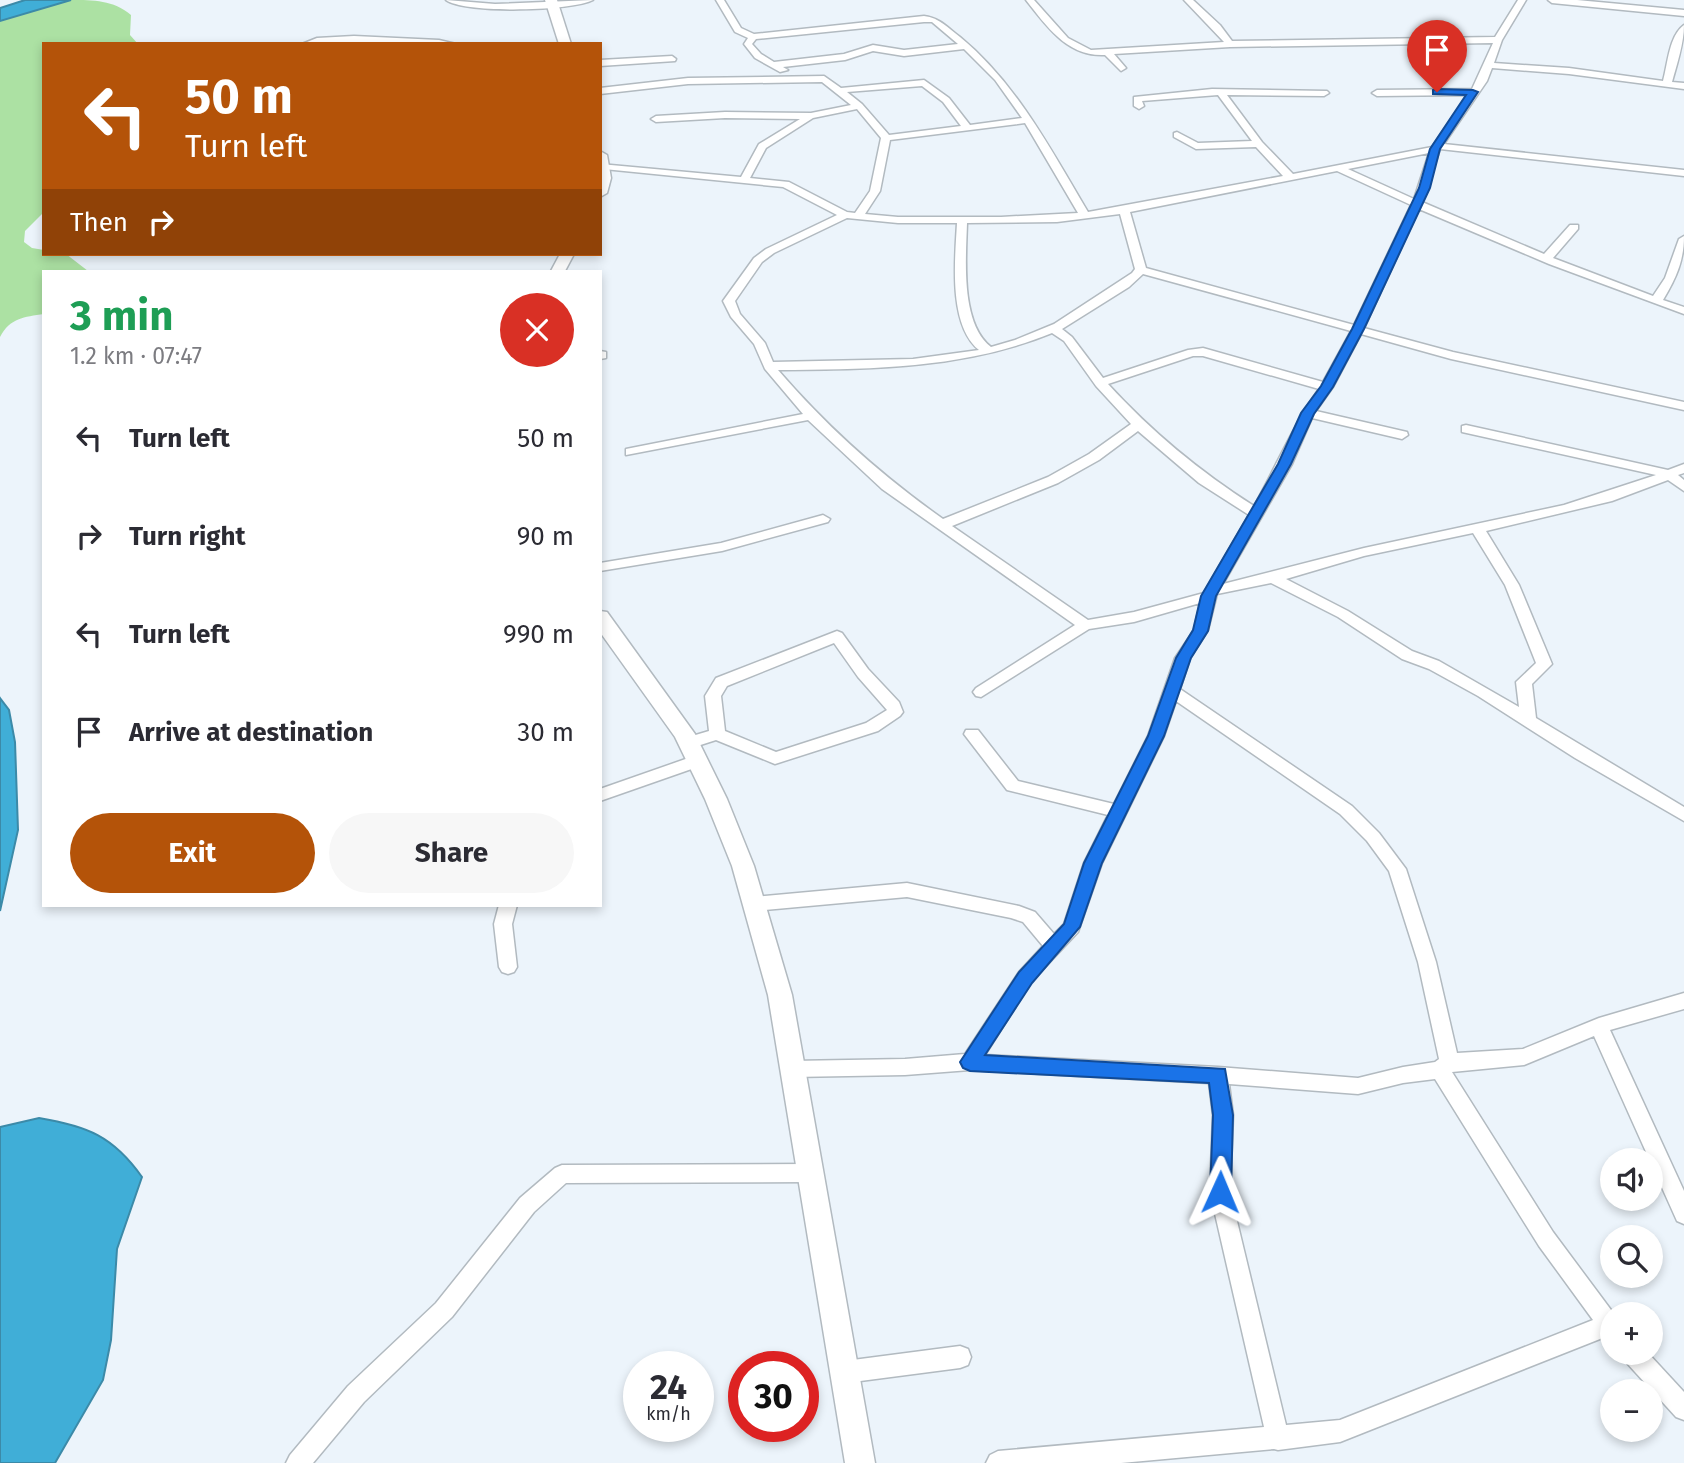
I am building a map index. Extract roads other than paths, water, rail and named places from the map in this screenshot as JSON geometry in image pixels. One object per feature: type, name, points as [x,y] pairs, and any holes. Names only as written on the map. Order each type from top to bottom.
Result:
[{"type":"street","points":[[450,0],[470,7],[589,0]]},
{"type":"street","points":[[720,0],[738,30],[753,37],[930,19],[966,46],[998,78],[1028,120],[1086,216]]},
{"type":"street","points":[[1030,0],[1079,50],[1091,53],[1230,44],[1498,40]]},
{"type":"street","points":[[1188,0],[1217,27],[1230,44]]},
{"type":"street","points":[[970,1062],[1025,978],[1072,927],[1093,863],[1156,736],[1183,658],[1201,631],[1211,593],[1285,464],[1308,413],[1327,387],[1358,329],[1428,178],[1437,147],[1490,65],[1498,40],[1522,0]]},
{"type":"street","points":[[1552,0],[1684,13]]},
{"type":"street","points":[[551,2],[564,42]]},
{"type":"street","points":[[1667,84],[1675,46],[1684,28]]},
{"type":"street","points":[[753,37],[748,44],[749,48],[782,69],[792,81]]},
{"type":"street","points":[[312,42],[385,42]]},
{"type":"street","points":[[773,65],[845,57],[873,48],[904,52],[966,46]]},
{"type":"street","points":[[1107,52],[1121,68]]},
{"type":"street","points":[[602,63],[672,59]]},
{"type":"street","points":[[1490,65],[1569,71],[1684,86]]},
{"type":"street","points":[[602,91],[688,80],[824,79],[842,90],[859,106],[886,138]]},
{"type":"street","points":[[842,90],[924,83],[946,100],[968,129]]},
{"type":"street","points":[[1139,106],[1137,99],[1212,92],[1324,93]]},
{"type":"street","points":[[1377,93],[1473,92]]},
{"type":"street","points":[[1221,93],[1259,144],[1290,177]]},
{"type":"street","points":[[656,119],[724,115],[811,116],[859,106]]},
{"type":"street","points":[[744,180],[754,167],[762,146],[811,116]]},
{"type":"street","points":[[886,138],[1028,120]]},
{"type":"street","points":[[1177,135],[1196,146],[1259,144]]},
{"type":"street","points":[[886,138],[875,191],[852,216],[770,251],[758,260],[729,301],[735,315],[759,343],[768,366],[811,416],[887,486],[1084,625]]},
{"type":"street","points":[[602,161],[785,184],[852,216],[962,221],[1086,216],[1437,147],[1684,173]]},
{"type":"street","points":[[1338,168],[1416,205],[1546,259],[1684,311]]},
{"type":"street","points":[[1124,210],[1141,270]]},
{"type":"street","points":[[962,221],[962,293],[976,340],[988,351]]},
{"type":"street","points":[[1546,259],[1574,227]]},
{"type":"street","points":[[1656,302],[1671,278],[1684,239]]},
{"type":"street","points":[[768,366],[913,363],[946,360],[988,351],[1055,329],[1129,284],[1141,270]]},
{"type":"street","points":[[1141,270],[1451,355],[1684,406]]},
{"type":"street","points":[[1055,329],[1068,339],[1100,383],[1138,425],[1205,480],[1255,513]]},
{"type":"street","points":[[1100,383],[1203,352],[1327,387]]},
{"type":"street","points":[[1308,413],[1402,435]]},
{"type":"street","points":[[631,452],[811,416]]},
{"type":"street","points":[[944,524],[1053,480],[1094,457],[1138,425]]},
{"type":"street","points":[[1466,429],[1670,475],[1684,487]]},
{"type":"street","points":[[981,692],[1084,625],[1134,617],[1363,552],[1579,507],[1684,468]]},
{"type":"street","points":[[602,566],[722,547],[823,519]]},
{"type":"street","points":[[1477,528],[1513,585],[1544,664],[1524,682],[1528,719]]},
{"type":"street","points":[[1273,579],[1343,614],[1407,655],[1434,665],[1684,814]]},
{"type":"street","points":[[605,630],[693,752],[738,855],[780,995],[860,1463]]},
{"type":"street","points":[[837,636],[863,673],[894,706],[895,712],[872,727],[775,758],[717,734],[713,696],[721,682],[837,636]]},
{"type":"street","points":[[1171,690],[1346,810],[1373,837],[1397,869],[1427,961],[1445,1066],[1546,1239],[1600,1313]]},
{"type":"street","points":[[602,794],[693,752],[717,734]]},
{"type":"street","points":[[972,734],[1013,786],[1117,811]]},
{"type":"street","points":[[753,904],[907,890],[926,892],[1030,917],[1053,945]]},
{"type":"street","points":[[507,907],[503,924],[508,967]]},
{"type":"street","points":[[792,1069],[905,1067],[970,1062],[1218,1075],[1358,1086],[1445,1066],[1524,1057],[1599,1026],[1684,1001]]},
{"type":"street","points":[[1599,1026],[1684,1214]]},
{"type":"street","points":[[1218,1075],[1223,1115],[1220,1192],[1278,1439]]},
{"type":"street","points":[[298,1463],[356,1394],[444,1310],[527,1205],[562,1174],[810,1173]]},
{"type":"street","points":[[998,1463],[1278,1439],[1340,1431],[1600,1331]]},
{"type":"street","points":[[845,1372],[960,1357]]},
{"type":"street","points":[[1644,1365],[1684,1409]]},
{"type":"water","points":[[25,0],[71,0],[0,21],[0,8]]},
{"type":"water","points":[[0,698],[9,710],[15,742],[18,830],[0,911]]},
{"type":"water","points":[[39,1118],[85,1129],[98,1135],[120,1152],[142,1177],[117,1249],[111,1340],[103,1380],[55,1463],[0,1463],[0,1127]]}]
